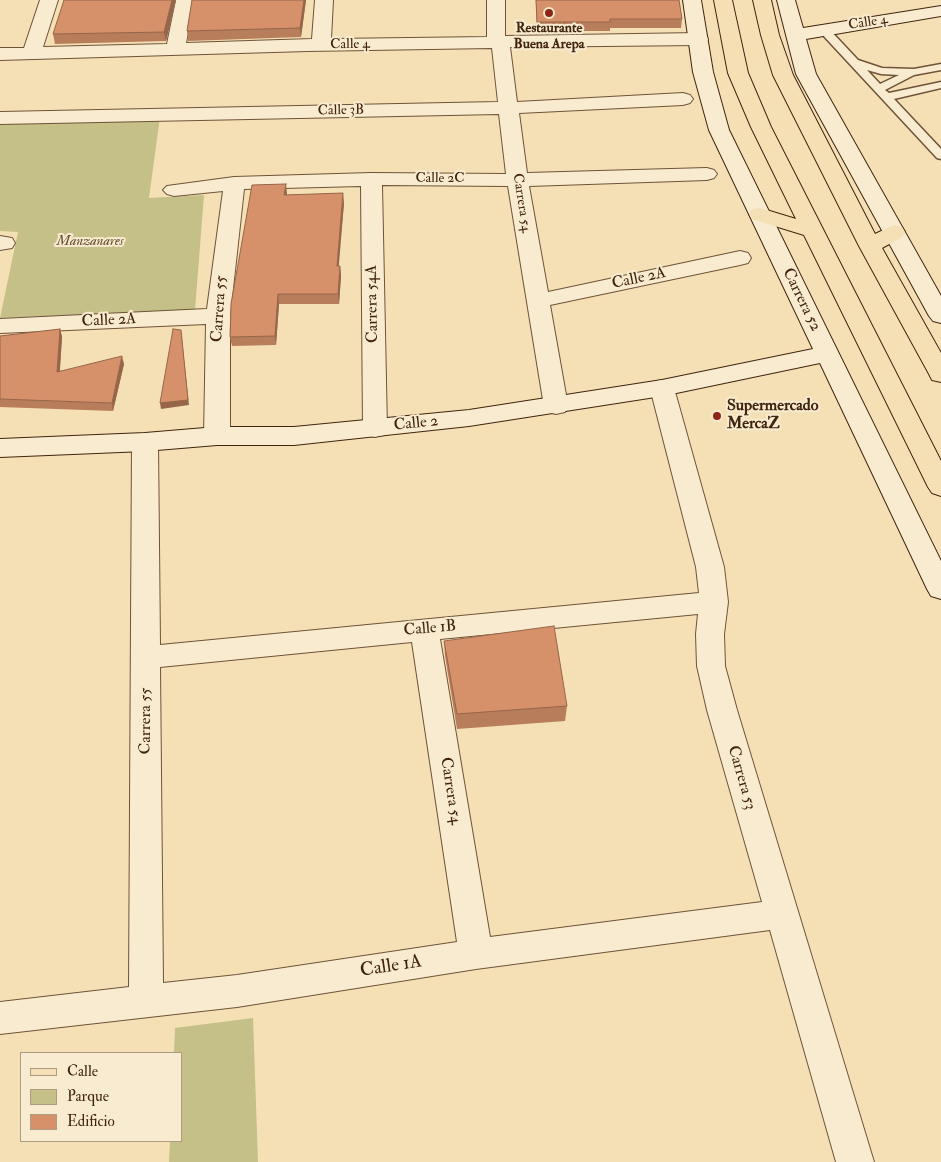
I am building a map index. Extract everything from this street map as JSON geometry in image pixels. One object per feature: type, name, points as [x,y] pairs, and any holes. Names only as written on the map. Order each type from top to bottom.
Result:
[{"type":"main road","points":[[723,0],[738,73],[761,127],[941,487]]},
{"type":"main road","points":[[762,0],[770,35],[783,76],[870,246],[941,374]]},
{"type":"main road","points":[[760,214],[813,231]]},
{"type":"main road","points":[[870,246],[894,232]]},
{"type":"street","points":[[32,52],[49,0]]},
{"type":"street","points":[[174,49],[185,0]]},
{"type":"street","points":[[321,45],[324,0]]},
{"type":"street","name":"Carrera 54","points":[[496,0],[496,36],[501,48],[517,180],[556,406]]},
{"type":"street","name":"Carrera 52","points":[[692,0],[703,72],[719,130],[941,589]]},
{"type":"street","points":[[786,0],[806,74],[941,316]]},
{"type":"street","name":"Calle 4","points":[[796,35],[941,10]]},
{"type":"street","name":"Calle 4","points":[[0,54],[321,45],[699,39]]},
{"type":"street","name":"Calle 3B","points":[[0,118],[507,108],[683,99]]},
{"type":"street","name":"Calle 2C","points":[[174,190],[234,183],[371,179],[517,180],[707,174]]},
{"type":"street","name":"Carrera 54A","points":[[371,179],[375,429]]},
{"type":"street","name":"Carrera 55","points":[[217,436],[218,316],[234,183]]},
{"type":"street","name":"Calle 2A","points":[[538,301],[740,258]]},
{"type":"street","name":"Calle 2A","points":[[0,326],[218,316]]},
{"type":"street","name":"Calle 2","points":[[0,448],[145,442],[217,436],[294,436],[375,429],[556,406],[662,388],[827,354]]},
{"type":"street","name":"Carrera 53","points":[[662,388],[710,567],[714,602],[710,634],[711,666],[781,914],[855,1162]]},
{"type":"street","name":"Carrera 55","points":[[145,442],[147,657],[146,1000]]},
{"type":"street","name":"Calle 1B","points":[[147,657],[714,602]]},
{"type":"street","name":"Carrera 54","points":[[424,629],[476,954]]},
{"type":"street","name":"Calle 1A","points":[[0,1018],[237,991],[476,954],[781,914]]},
{"type":"lane","points":[[824,30],[941,156]]},
{"type":"lane","points":[[852,61],[881,70],[914,72],[941,67]]},
{"type":"lane","points":[[878,89],[914,72]]},
{"type":"lane","points":[[887,97],[941,85]]},
{"type":"green space","name":"Manzanares","points":[[160,117],[149,198],[204,195],[195,310],[0,318],[18,232],[0,231],[0,121]]},
{"type":"green space","points":[[253,1018],[258,1162],[169,1162],[170,1142],[182,1142],[182,1052],[174,1052],[175,1028]]},
{"type":"building","points":[[64,0],[172,0],[164,32],[53,34]]},
{"type":"building","points":[[192,0],[304,0],[300,28],[187,31]]},
{"type":"building","points":[[536,0],[679,0],[682,19],[610,19],[610,22],[537,22]]},
{"type":"building","points":[[286,184],[284,195],[343,193],[337,266],[340,266],[338,294],[278,294],[275,336],[230,337],[231,304],[252,185]]},
{"type":"building","points":[[60,329],[57,372],[122,356],[112,403],[0,399],[0,336]]},
{"type":"building","points":[[173,329],[181,330],[188,400],[160,403]]},
{"type":"building","points":[[554,626],[567,706],[457,714],[444,641]]},
{"type":"place","name":"Restaurante Buena Arepa","points":[[549,13]]},
{"type":"place","name":"Supermercado MercaZ","points":[[717,416]]}]
